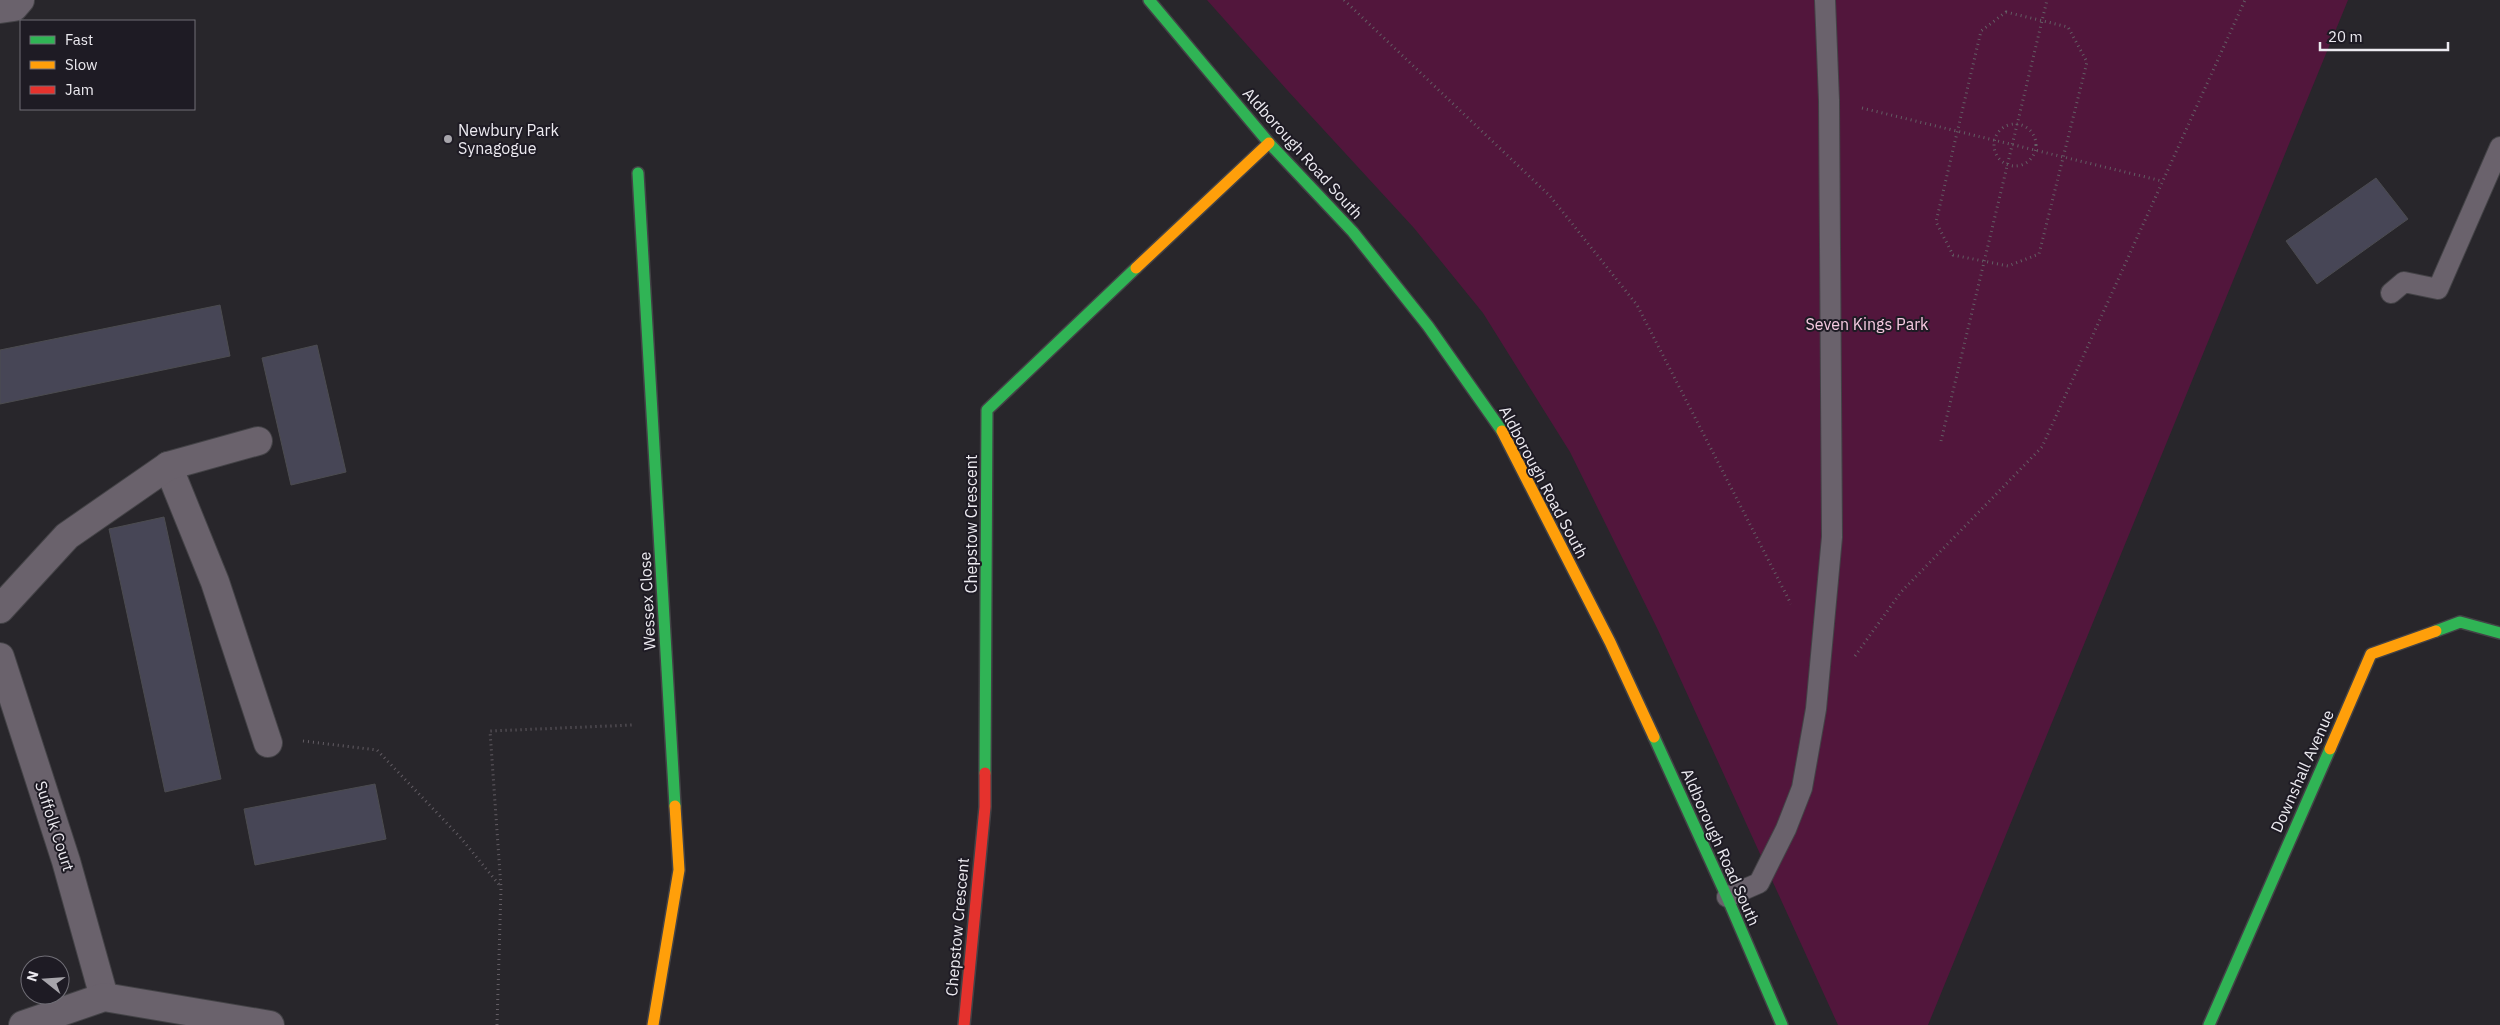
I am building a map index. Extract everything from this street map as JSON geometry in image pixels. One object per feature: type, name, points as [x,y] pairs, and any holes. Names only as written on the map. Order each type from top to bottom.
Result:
[{"type":"street","points":[[0,9],[14,7],[20,0]]},
{"type":"street","name":"Aldborough Road South","points":[[1149,0],[1269,143],[1353,232],[1428,326],[1500,427],[1610,642],[1727,897],[1782,1025]]},
{"type":"street","name":"Chepstow Crescent","points":[[964,1025],[985,807],[988,410],[1269,143]]},
{"type":"street","name":"Wessex Close","points":[[638,173],[679,870],[653,1025]]},
{"type":"street","points":[[0,609],[67,536],[168,466],[258,441]]},
{"type":"street","points":[[168,466],[215,582],[267,740]]},
{"type":"street","name":"Downshall Avenue","points":[[2210,1025],[2371,654],[2460,622],[2500,633]]},
{"type":"street","name":"Suffolk Court","points":[[0,657],[66,861],[104,997]]},
{"type":"street","points":[[23,1025],[104,997],[270,1025]]},
{"type":"lane","points":[[1727,897],[1760,882],[1786,830],[1802,788],[1816,709],[1832,537],[1829,100],[1825,0]]},
{"type":"lane","points":[[2391,293],[2404,282],[2438,289],[2500,147]]},
{"type":"path","points":[[1344,0],[1550,196],[1637,305],[1795,612]]},
{"type":"path","points":[[1941,441],[2047,0]]},
{"type":"path","points":[[1850,663],[1901,592],[2042,446],[2244,0]]},
{"type":"path","points":[[2006,12],[2068,27],[2087,62],[2040,254],[2008,266],[1953,256],[1936,222],[1958,131],[1981,31],[2006,12]]},
{"type":"path","points":[[1829,100],[2162,181]]},
{"type":"path","points":[[2017,124],[2030,130],[2036,143],[2036,150],[2028,162],[2022,165],[2008,164],[1998,157],[1995,140],[2006,126],[2017,124]]},
{"type":"path","points":[[497,1025],[501,888],[490,731],[670,722]]},
{"type":"path","points":[[267,740],[377,750],[460,836],[501,888]]},
{"type":"green space","name":"Seven Kings Park","points":[[1207,0],[2348,0],[1928,1025],[1838,1025],[1658,630],[1570,452],[1483,313],[1414,228]]},
{"type":"building","points":[[2376,178],[2408,219],[2317,284],[2286,241]]},
{"type":"building","points":[[220,305],[230,356],[0,404],[0,350]]},
{"type":"building","points":[[317,345],[346,472],[291,485],[262,358]]},
{"type":"building","points":[[164,517],[221,779],[165,792],[109,529]]},
{"type":"building","points":[[375,784],[386,839],[255,865],[244,809]]},
{"type":"traffic: fast","points":[[1149,0],[1269,143],[1353,232],[1428,326],[1502,431]]},
{"type":"traffic: fast","points":[[638,173],[675,806]]},
{"type":"traffic: fast","points":[[985,773],[987,410],[1136,268]]},
{"type":"traffic: fast","points":[[2436,631],[2460,622],[2500,633]]},
{"type":"traffic: fast","points":[[1654,737],[1727,897],[1782,1025]]},
{"type":"traffic: fast","points":[[2209,1025],[2330,749]]},
{"type":"traffic: slow","points":[[1136,268],[1269,143]]},
{"type":"traffic: slow","points":[[1502,431],[1610,642],[1654,737]]},
{"type":"traffic: slow","points":[[2330,749],[2371,654],[2436,631]]},
{"type":"traffic: slow","points":[[653,1025],[679,870],[675,806]]},
{"type":"traffic: jam","points":[[964,1025],[985,807],[985,773]]},
{"type":"place","name":"Newbury Park Synagogue","points":[[448,139]]}]
